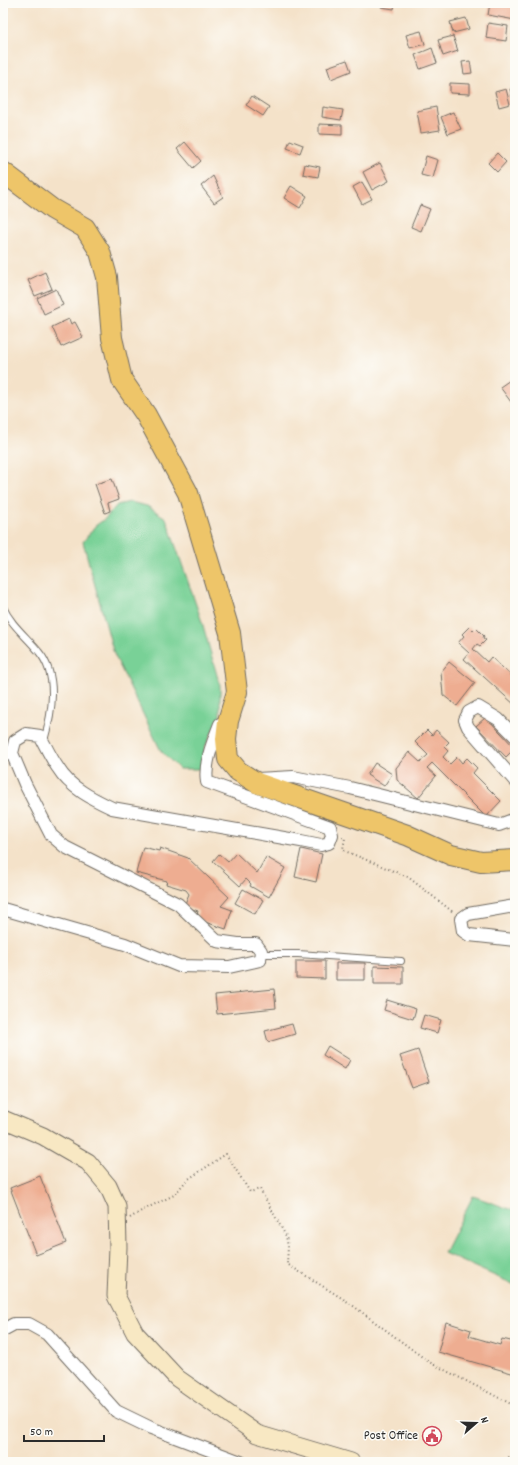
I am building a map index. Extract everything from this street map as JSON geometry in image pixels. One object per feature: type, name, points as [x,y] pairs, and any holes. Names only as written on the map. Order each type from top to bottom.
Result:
[{"type":"highway","points":[[3,172],[52,209],[85,228],[100,252],[107,276],[112,338],[122,380],[146,415],[188,493],[230,633],[237,692],[228,721],[226,739],[228,759],[238,771],[252,779],[407,835],[451,855],[481,862],[515,860]]},
{"type":"main road","points":[[3,1119],[43,1136],[88,1162],[108,1186],[117,1206],[118,1227],[116,1296],[135,1333],[177,1378],[257,1434],[351,1462]]},
{"type":"street","points":[[515,736],[498,719],[478,707],[469,712],[465,720],[468,727],[515,781]]},
{"type":"street","points":[[3,909],[125,944],[179,966],[229,967],[255,963],[260,960],[261,954],[256,944],[238,944],[217,941],[178,904],[64,847],[51,835],[25,784],[12,753],[15,741],[26,734],[40,736],[59,770],[76,787],[91,798],[112,808],[321,844],[329,843],[332,835],[330,827],[207,782],[206,773],[215,737],[220,724],[228,721]]},
{"type":"street","points":[[252,779],[293,777],[350,788],[499,826],[515,819]]},
{"type":"street","points":[[515,906],[468,914],[461,919],[463,931],[469,935],[515,940]]},
{"type":"street","points":[[3,1330],[14,1324],[29,1324],[47,1334],[116,1411],[151,1428],[241,1462]]},
{"type":"lane","points":[[3,607],[8,618],[40,653],[50,670],[52,707],[44,742]]},
{"type":"lane","points":[[261,954],[298,954],[401,961]]},
{"type":"path","points":[[332,835],[345,838],[343,849],[345,851],[408,877],[461,919]]},
{"type":"path","points":[[118,1227],[143,1210],[174,1195],[187,1180],[226,1154],[250,1192],[260,1189],[280,1223],[287,1241],[287,1264],[348,1302],[429,1362],[515,1406]]},
{"type":"path","points":[[502,1462],[509,1457],[515,1448]]},
{"type":"green space","points":[[130,502],[147,506],[166,518],[202,622],[220,686],[220,716],[205,747],[201,769],[179,769],[161,751],[114,654],[83,542],[95,526],[105,519],[117,505]]},
{"type":"green space","points":[[473,1196],[515,1211],[515,1285],[444,1253]]},
{"type":"building","points":[[381,3],[395,3],[394,9],[381,7]]},
{"type":"building","points":[[490,3],[515,4],[515,20],[488,15]]},
{"type":"building","points":[[466,18],[469,29],[453,33],[450,22]]},
{"type":"building","points":[[488,23],[508,26],[506,41],[486,38]]},
{"type":"building","points":[[421,31],[425,44],[410,48],[406,35]]},
{"type":"building","points":[[453,36],[458,51],[443,56],[438,40]]},
{"type":"building","points":[[432,48],[437,63],[420,69],[415,55]]},
{"type":"building","points":[[347,60],[351,71],[331,79],[327,67]]},
{"type":"building","points":[[470,61],[472,73],[464,74],[462,62]]},
{"type":"building","points":[[450,83],[470,84],[470,94],[450,93]]},
{"type":"building","points":[[515,88],[515,100],[513,101],[510,89]]},
{"type":"building","points":[[506,89],[510,104],[499,107],[495,92]]},
{"type":"building","points":[[252,96],[269,107],[263,116],[246,105]]},
{"type":"building","points":[[323,107],[343,110],[341,120],[322,117]]},
{"type":"building","points":[[436,107],[440,130],[421,133],[417,111]]},
{"type":"building","points":[[453,112],[461,129],[448,134],[441,117]]},
{"type":"building","points":[[319,124],[342,125],[342,135],[319,134]]},
{"type":"building","points":[[290,140],[303,145],[300,153],[287,148]]},
{"type":"building","points":[[185,142],[201,161],[193,168],[177,149]]},
{"type":"building","points":[[497,153],[506,162],[497,172],[488,163]]},
{"type":"building","points":[[426,156],[438,160],[433,178],[421,175]]},
{"type":"building","points":[[380,163],[389,181],[372,190],[363,172]]},
{"type":"building","points":[[305,164],[320,167],[318,177],[303,174]]},
{"type":"building","points":[[213,176],[223,197],[214,203],[201,186]]},
{"type":"building","points":[[362,182],[372,199],[362,204],[353,187]]},
{"type":"building","points":[[291,186],[307,196],[300,208],[284,198]]},
{"type":"building","points":[[420,205],[430,209],[421,231],[411,227]]},
{"type":"building","points":[[45,272],[52,289],[35,296],[28,280]]},
{"type":"building","points":[[56,289],[63,305],[44,314],[37,298]]},
{"type":"building","points":[[69,319],[71,324],[75,322],[83,337],[61,347],[52,327]]},
{"type":"building","points":[[510,380],[515,387],[515,399],[511,402],[500,387]]},
{"type":"building","points":[[112,479],[119,499],[108,503],[110,511],[105,513],[95,484]]},
{"type":"building","points":[[469,627],[473,631],[476,628],[486,640],[480,646],[477,644],[473,649],[487,662],[491,657],[515,679],[515,705],[464,659],[469,653],[458,643],[464,636],[462,634]]},
{"type":"building","points":[[449,662],[475,683],[457,706],[443,695],[441,672]]},
{"type":"building","points":[[486,717],[515,748],[506,757],[476,726]]},
{"type":"building","points":[[427,730],[432,735],[436,730],[449,742],[444,747],[448,751],[443,757],[450,764],[457,757],[462,763],[467,758],[477,768],[473,773],[501,801],[486,817],[432,763],[427,768],[436,776],[418,798],[397,780],[396,768],[409,752],[420,762],[428,755],[415,742]]},
{"type":"building","points":[[375,763],[392,774],[384,786],[367,775]]},
{"type":"building","points":[[143,847],[159,851],[160,848],[188,858],[229,897],[221,906],[232,910],[226,929],[196,919],[198,911],[184,906],[189,894],[186,890],[166,884],[167,881],[136,873]]},
{"type":"building","points":[[301,849],[322,854],[316,882],[295,877]]},
{"type":"building","points":[[236,853],[257,873],[266,857],[285,868],[269,897],[250,886],[251,884],[246,879],[240,886],[213,861],[219,854],[228,862]]},
{"type":"building","points":[[243,889],[263,900],[255,914],[235,903]]},
{"type":"building","points":[[296,961],[325,961],[325,979],[296,978]]},
{"type":"building","points":[[336,963],[365,963],[365,980],[336,980]]},
{"type":"building","points":[[374,966],[403,967],[403,984],[374,984]]},
{"type":"building","points":[[274,989],[276,1008],[217,1014],[215,995]]},
{"type":"building","points":[[387,1000],[416,1009],[413,1019],[384,1010]]},
{"type":"building","points":[[424,1015],[441,1020],[437,1033],[420,1028]]},
{"type":"building","points":[[292,1024],[295,1034],[268,1042],[265,1031]]},
{"type":"building","points":[[328,1046],[350,1060],[345,1069],[323,1055]]},
{"type":"building","points":[[418,1050],[429,1082],[412,1088],[400,1056]]},
{"type":"building","points":[[40,1176],[66,1243],[36,1255],[10,1188]]},
{"type":"building","points":[[446,1322],[471,1330],[469,1336],[500,1345],[502,1339],[515,1342],[515,1374],[438,1352]]},
{"type":"place","name":"Post Office","points":[[432,1436]]}]
